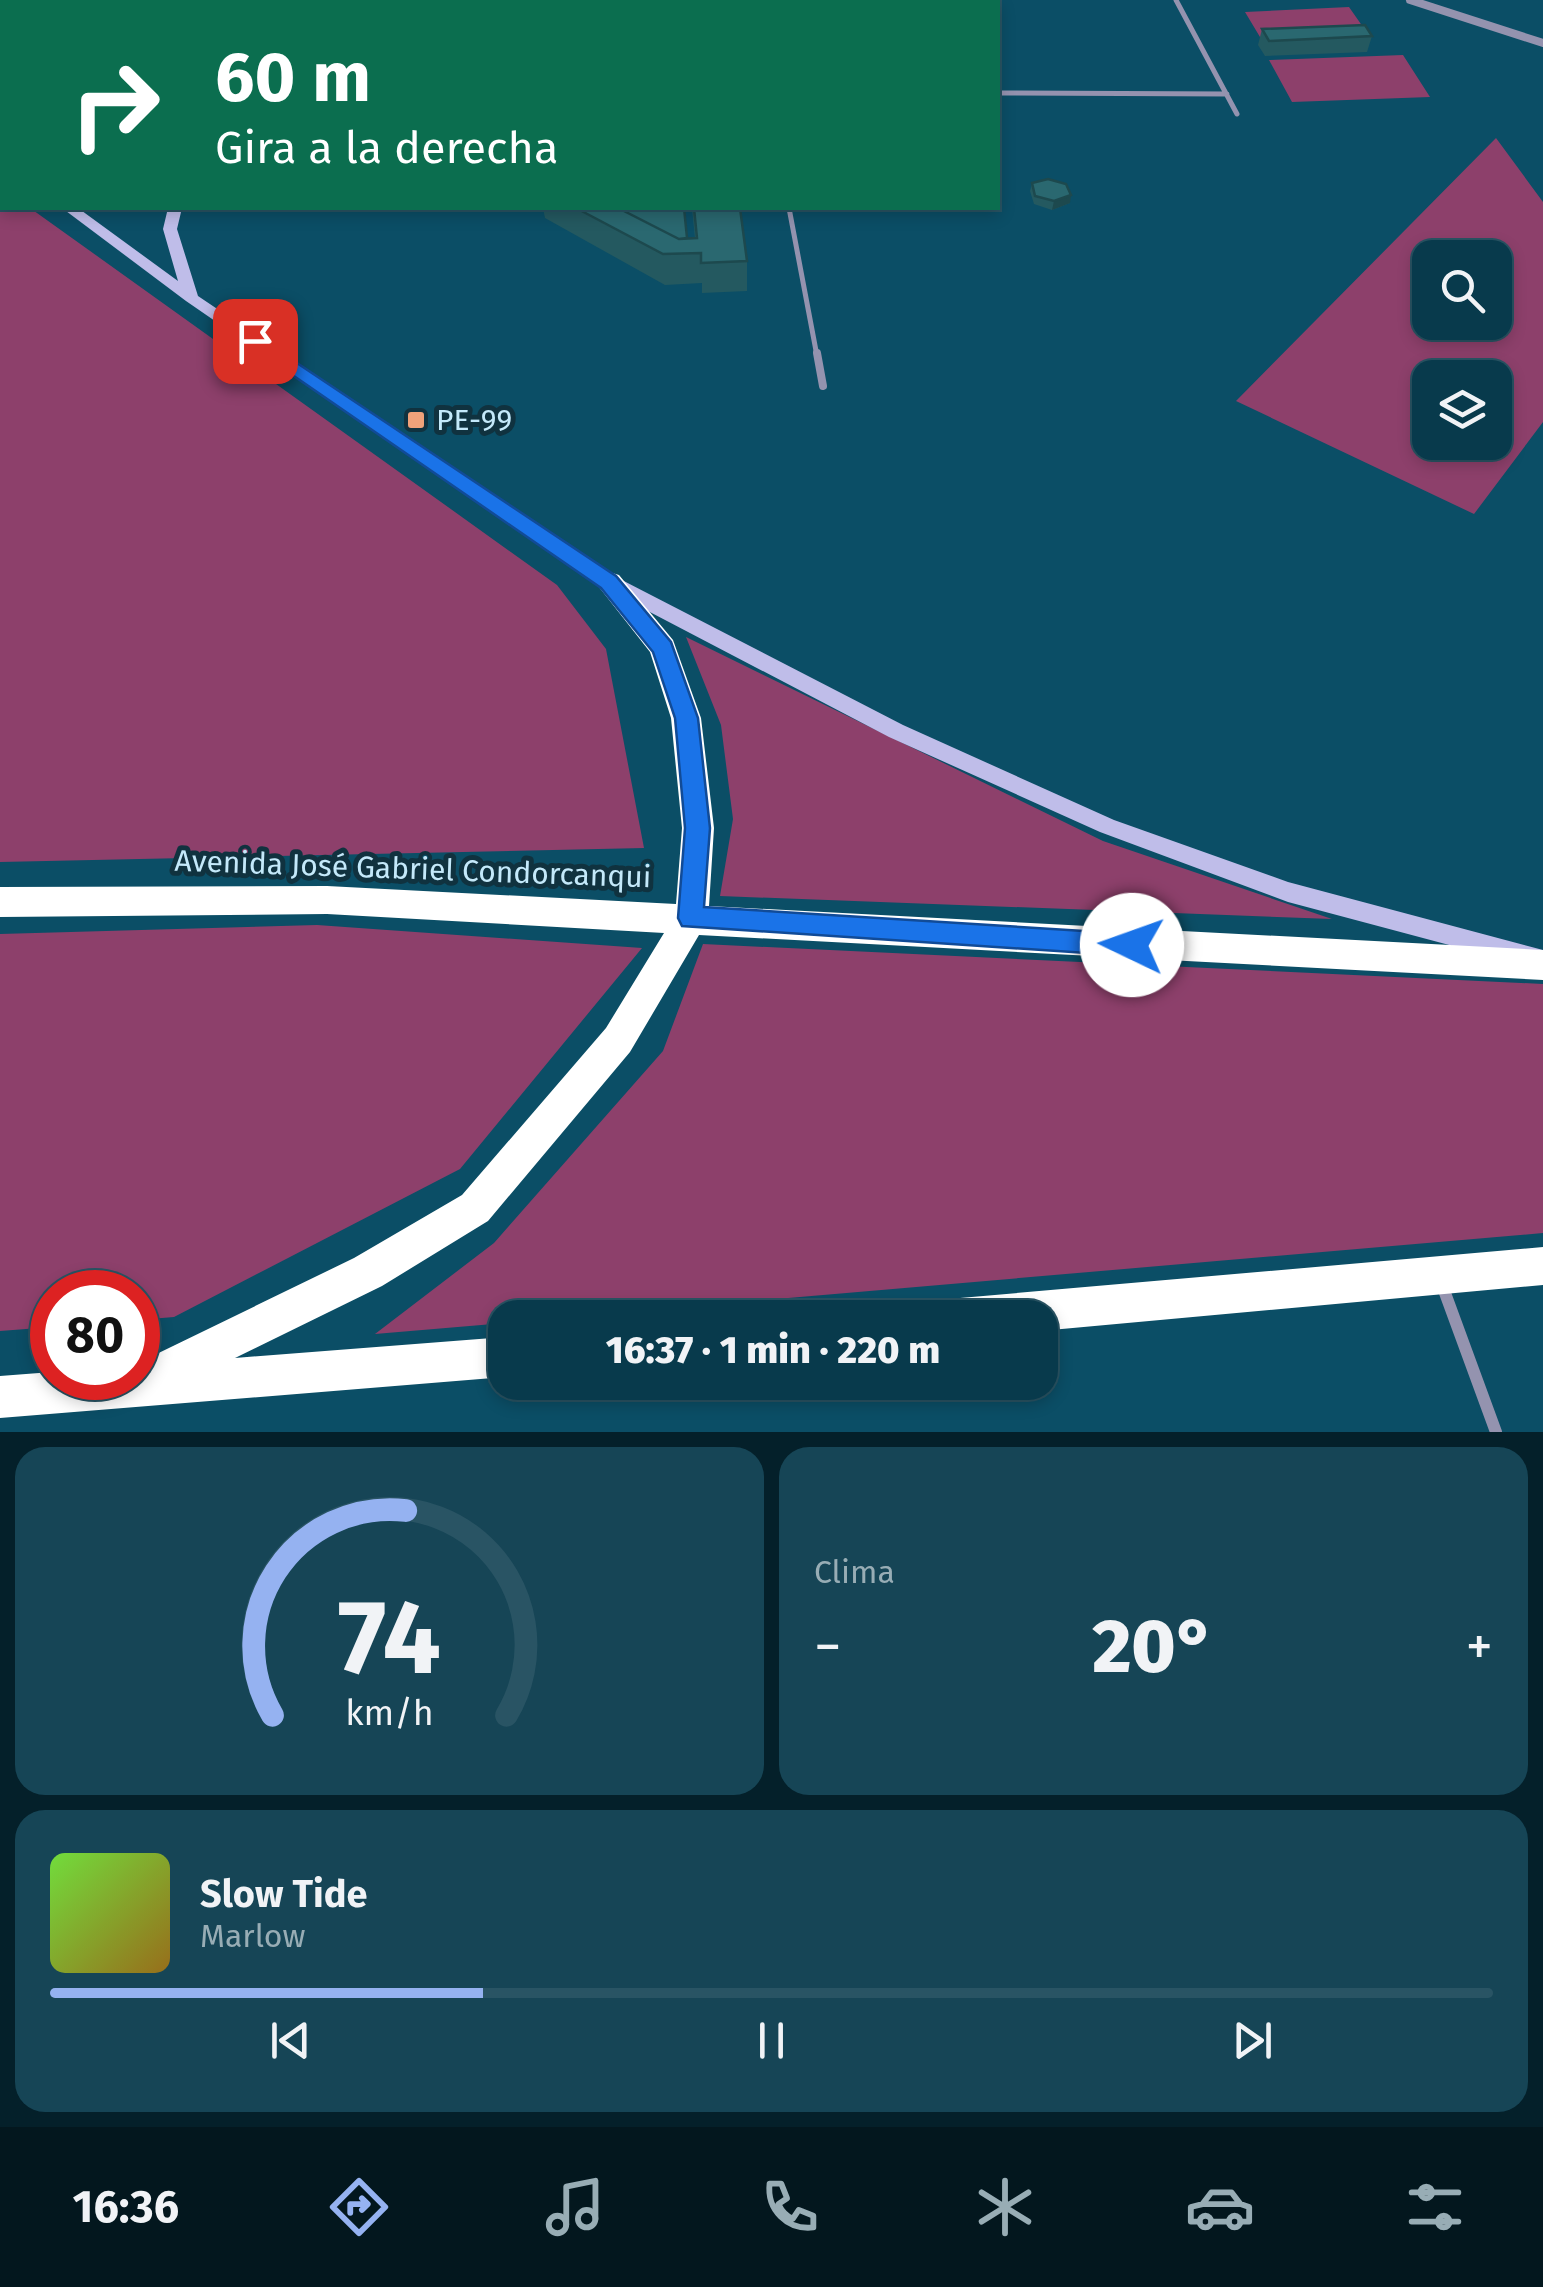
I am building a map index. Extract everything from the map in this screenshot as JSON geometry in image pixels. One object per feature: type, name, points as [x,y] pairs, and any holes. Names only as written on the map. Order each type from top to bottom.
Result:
[{"type":"highway","points":[[160,1373],[368,1272],[475,1208],[618,1040],[691,918],[698,828],[686,718],[663,648],[608,582]]},
{"type":"highway","name":"Avenida José Gabriel Condorcanqui","points":[[0,902],[327,900],[691,918],[982,938],[1543,962]]},
{"type":"highway","points":[[1058,1309],[1543,1266]]},
{"type":"highway","points":[[160,1387],[488,1358]]},
{"type":"highway","points":[[0,1397],[30,1395]]},
{"type":"street","points":[[1410,0],[1543,43]]},
{"type":"street","points":[[72,210],[191,298],[608,582],[896,731],[1107,826],[1288,892],[1543,962]]},
{"type":"street","points":[[175,210],[170,229],[191,298]]},
{"type":"street","points":[[1439,1276],[1496,1432]]},
{"type":"lane","points":[[1176,0],[1237,114]]},
{"type":"lane","points":[[1000,92],[1227,94]]},
{"type":"lane","points":[[789,210],[822,386]]},
{"type":"shaded area","points":[[1349,7],[1370,37],[1263,42],[1245,12]]},
{"type":"shaded area","points":[[1403,55],[1430,97],[1292,102],[1269,60]]},
{"type":"shaded area","points":[[1496,138],[1543,202],[1543,422],[1474,514],[1236,401]]},
{"type":"shaded area","points":[[0,210],[33,210],[557,585],[606,649],[644,848],[0,862]]},
{"type":"shaded area","points":[[686,637],[1103,841],[1332,919],[720,896],[733,819],[721,725]]},
{"type":"shaded area","points":[[317,925],[642,948],[460,1169],[174,1317],[160,1318],[160,1270],[30,1270],[30,1329],[0,1331],[0,934]]},
{"type":"shaded area","points":[[703,944],[1543,984],[1543,1233],[764,1300],[488,1300],[488,1324],[375,1334],[494,1243],[663,1051]]},
{"type":"building","points":[[1365,25],[1372,36],[1269,41],[1262,29]]},
{"type":"building","points":[[1048,179],[1066,184],[1071,195],[1054,201],[1035,196],[1032,183]]},
{"type":"building","points":[[580,210],[622,210],[679,239],[697,238],[694,210],[740,210],[747,261],[701,263],[701,253],[663,254]]},
{"type":"building","points":[[622,210],[684,210],[687,238],[679,239]]},
{"type":"place","name":"PE-99","points":[[416,420]]},
{"type":"route","points":[[255,341],[608,582],[663,648],[686,718],[698,828],[691,918],[1132,945]]}]
